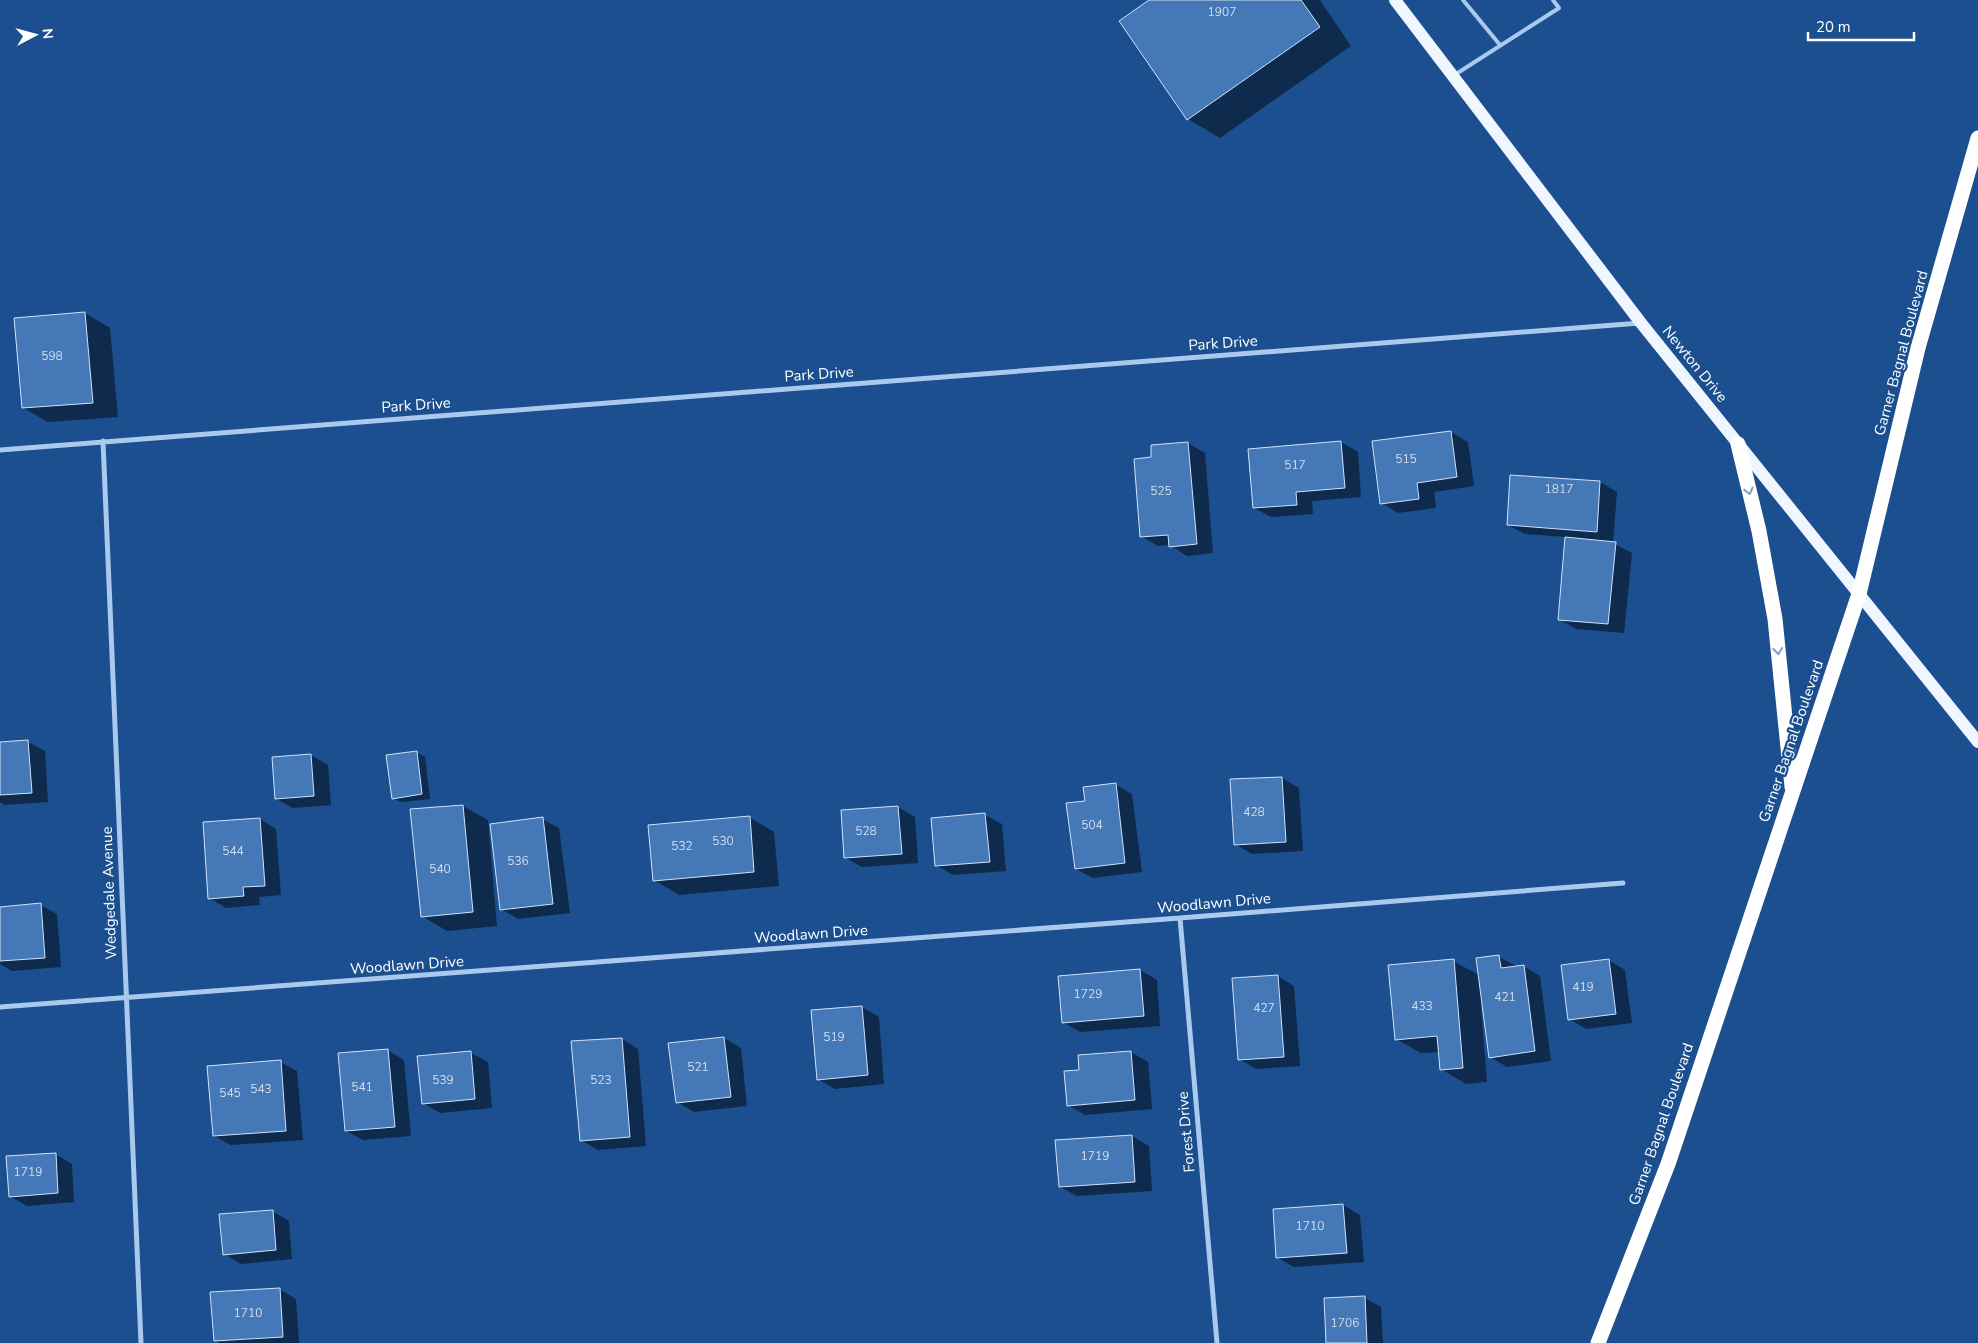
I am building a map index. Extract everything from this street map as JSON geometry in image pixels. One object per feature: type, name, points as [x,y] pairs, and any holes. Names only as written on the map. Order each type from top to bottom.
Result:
[{"type":"highway","name":"Garner Bagnal Boulevard","points":[[1598,1343],[1668,1164],[1859,594],[1918,348],[1978,138]]},
{"type":"highway","points":[[1738,444],[1759,530],[1775,619],[1792,793]]},
{"type":"main road","name":"Newton Drive","points":[[1395,0],[1641,323],[1978,742]]},
{"type":"street","name":"Park Drive","points":[[0,450],[1641,323]]},
{"type":"street","name":"Wedgedale Avenue","points":[[103,441],[141,1343]]},
{"type":"street","name":"Woodlawn Drive","points":[[0,1007],[1623,883]]},
{"type":"street","name":"Forest Drive","points":[[1180,918],[1217,1343]]},
{"type":"lane","points":[[1464,0],[1500,45]]},
{"type":"lane","points":[[1452,76],[1559,8],[1553,0]]},
{"type":"building","points":[[1149,0],[1301,0],[1320,27],[1187,120],[1119,21]]},
{"type":"building","points":[[85,312],[93,403],[22,408],[14,318]]},
{"type":"building","points":[[1451,431],[1457,477],[1417,483],[1419,499],[1380,504],[1372,441]]},
{"type":"building","points":[[1341,441],[1345,488],[1296,492],[1297,505],[1253,508],[1248,449]]},
{"type":"building","points":[[1188,442],[1197,544],[1169,547],[1168,535],[1140,537],[1134,459],[1151,457],[1151,445]]},
{"type":"building","points":[[1510,475],[1600,481],[1597,532],[1507,525]]},
{"type":"building","points":[[1565,537],[1616,542],[1608,624],[1558,620]]},
{"type":"building","points":[[28,740],[32,793],[0,795],[0,742]]},
{"type":"building","points":[[417,751],[422,794],[392,799],[386,755]]},
{"type":"building","points":[[311,754],[314,796],[275,799],[272,757]]},
{"type":"building","points":[[1282,777],[1286,842],[1234,845],[1230,779]]},
{"type":"building","points":[[1116,783],[1125,863],[1075,869],[1066,803],[1085,801],[1083,787]]},
{"type":"building","points":[[463,805],[473,912],[421,917],[410,809]]},
{"type":"building","points":[[898,806],[902,854],[844,858],[841,810]]},
{"type":"building","points":[[985,813],[990,862],[935,866],[931,818]]},
{"type":"building","points":[[750,816],[754,872],[653,881],[648,825]]},
{"type":"building","points":[[543,817],[553,904],[500,910],[490,824]]},
{"type":"building","points":[[260,818],[265,886],[243,887],[244,896],[208,899],[203,822]]},
{"type":"building","points":[[41,903],[45,958],[0,961],[0,907]]},
{"type":"building","points":[[1499,955],[1501,968],[1524,965],[1535,1051],[1489,1058],[1476,958]]},
{"type":"building","points":[[1454,959],[1463,1068],[1440,1070],[1437,1036],[1395,1040],[1388,965]]},
{"type":"building","points":[[1609,959],[1616,1014],[1568,1020],[1561,965]]},
{"type":"building","points":[[1140,969],[1144,1016],[1062,1023],[1058,976]]},
{"type":"building","points":[[1278,975],[1284,1057],[1238,1060],[1232,978]]},
{"type":"building","points":[[862,1006],[868,1075],[817,1080],[811,1010]]},
{"type":"building","points":[[724,1037],[731,1097],[676,1103],[668,1043]]},
{"type":"building","points":[[622,1038],[630,1137],[580,1141],[571,1041]]},
{"type":"building","points":[[388,1049],[395,1127],[345,1131],[338,1053]]},
{"type":"building","points":[[471,1051],[475,1099],[422,1104],[417,1056]]},
{"type":"building","points":[[1131,1051],[1135,1100],[1067,1106],[1064,1071],[1079,1070],[1078,1055]]},
{"type":"building","points":[[281,1060],[286,1131],[213,1136],[207,1066]]},
{"type":"building","points":[[1132,1135],[1135,1182],[1059,1187],[1055,1140]]},
{"type":"building","points":[[56,1153],[58,1193],[9,1197],[6,1156]]},
{"type":"building","points":[[1343,1204],[1347,1253],[1276,1258],[1273,1209]]},
{"type":"building","points":[[273,1210],[276,1250],[223,1255],[219,1214]]},
{"type":"building","points":[[280,1288],[283,1337],[214,1341],[210,1292]]},
{"type":"building","points":[[1365,1296],[1367,1343],[1326,1343],[1324,1298]]}]
